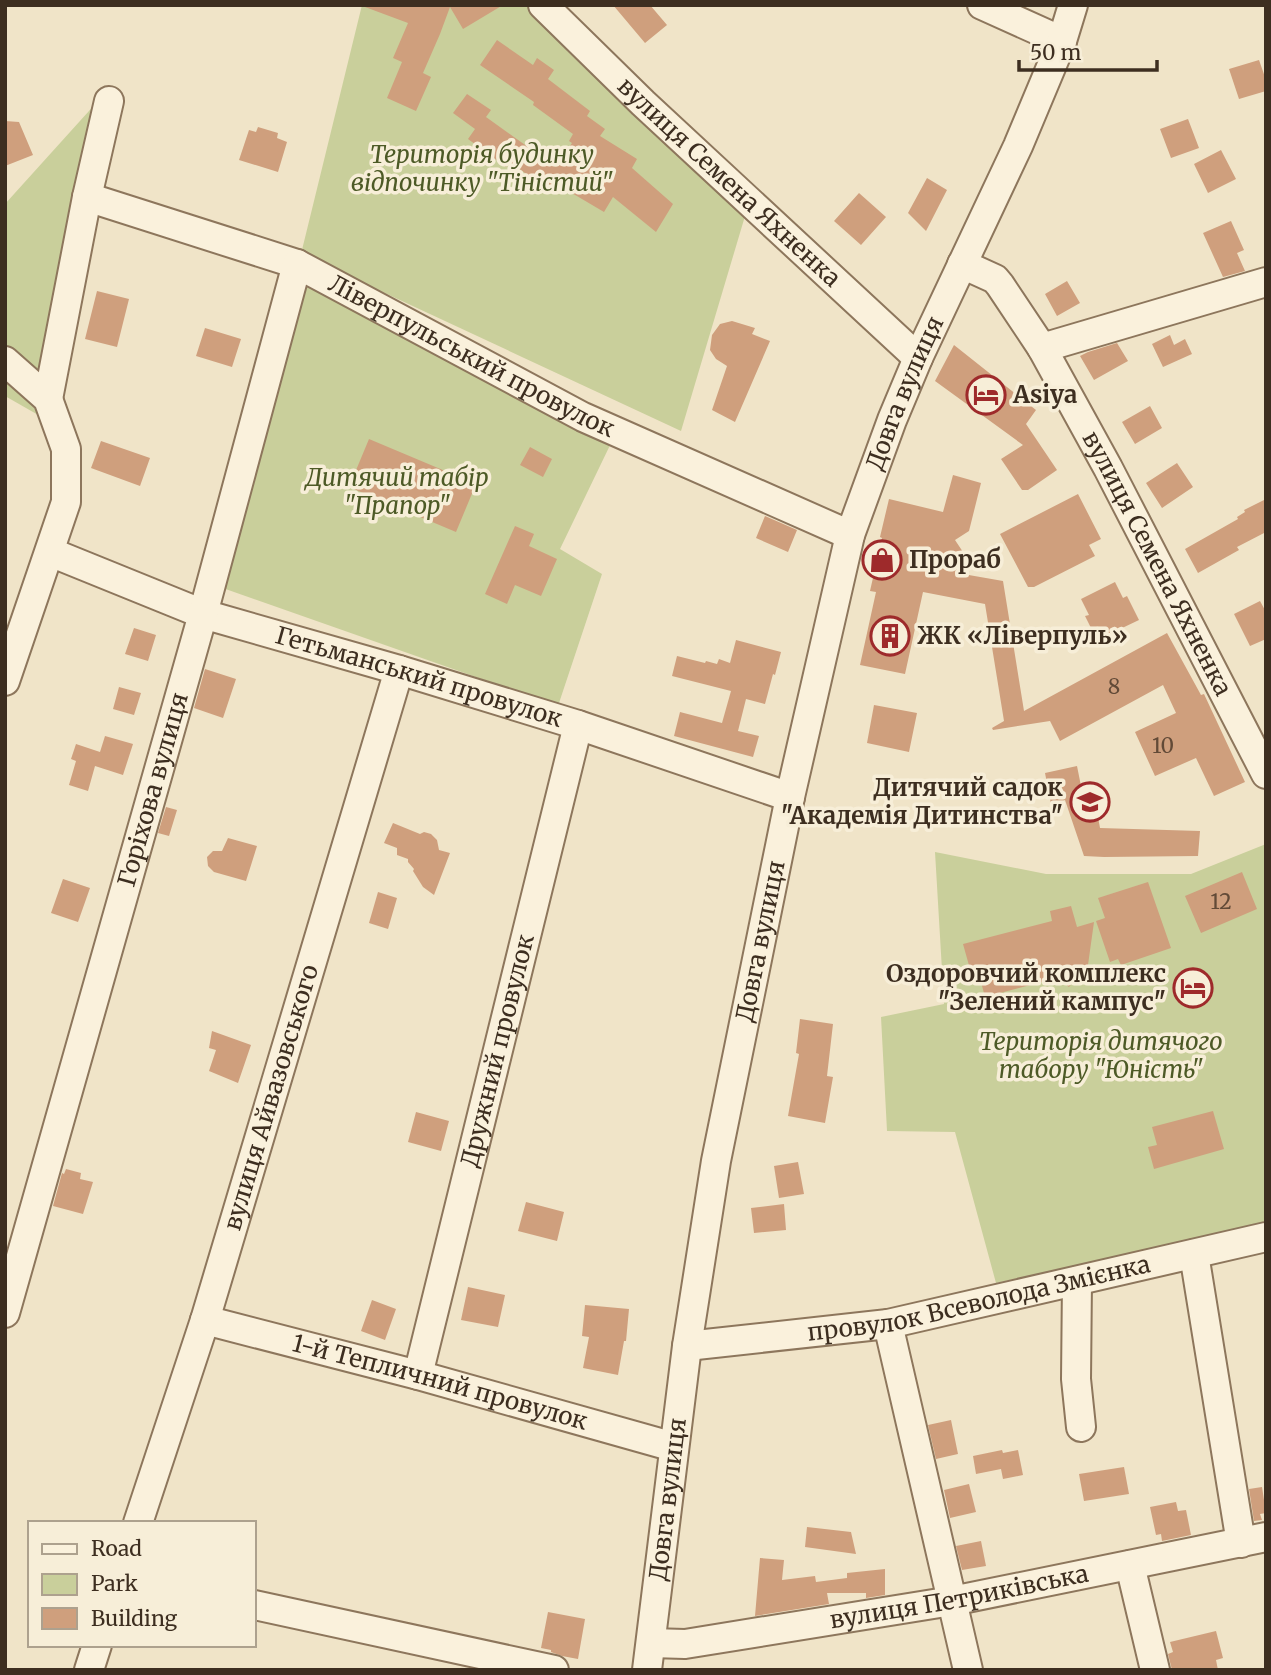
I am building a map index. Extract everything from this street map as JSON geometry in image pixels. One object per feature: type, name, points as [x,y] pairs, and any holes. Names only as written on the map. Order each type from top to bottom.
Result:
[{"type":"street","name":"вулиця Семена Яхненка","points":[[543,5],[643,103],[918,358]]},
{"type":"street","points":[[982,5],[1062,41]]},
{"type":"street","name":"Довга вулиця","points":[[649,1657],[687,1346],[716,1161],[790,797],[850,535],[918,358],[1018,146],[1062,41],[1073,5]]},
{"type":"street","points":[[48,398],[87,197],[109,101]]},
{"type":"street","name":"Ліверпульський провулок","points":[[87,197],[297,264],[583,417],[850,535]]},
{"type":"street","name":"Горіхова вулиця","points":[[5,1312],[203,614],[297,264]]},
{"type":"street","name":"вулиця Семена Яхненка","points":[[962,264],[995,279],[1042,348],[1108,468],[1266,774]]},
{"type":"street","points":[[1042,348],[1266,282]]},
{"type":"street","points":[[5,361],[48,398],[66,449],[66,502],[5,681]]},
{"type":"street","name":"Гетьманський провулок","points":[[50,552],[203,614],[578,725],[790,797]]},
{"type":"street","name":"вулиця Айвазовського","points":[[139,1521],[205,1320],[399,670]]},
{"type":"street","name":"Дружний провулок","points":[[418,1375],[578,725]]},
{"type":"street","name":"провулок Всеволода Змієнка","points":[[687,1346],[888,1324],[1266,1237]]},
{"type":"street","points":[[1194,1254],[1253,1540]]},
{"type":"street","points":[[1077,1281],[1076,1379],[1081,1427]]},
{"type":"street","name":"1-й Тепличний провулок","points":[[205,1320],[418,1375],[674,1447]]},
{"type":"street","points":[[888,1324],[968,1670]]},
{"type":"street","name":"вулиця Петриківська","points":[[649,1657],[685,1644],[952,1601],[1253,1540]]},
{"type":"street","points":[[1130,1565],[1155,1670]]},
{"type":"street","points":[[256,1605],[554,1670]]},
{"type":"street","points":[[89,1670],[96,1647]]},
{"type":"green space","name":"Територія будинку відпочинку \"Тіністий\"","points":[[362,5],[533,5],[748,206],[681,431],[301,254]]},
{"type":"green space","points":[[98,101],[40,416],[5,396],[5,204]]},
{"type":"green space","name":"Дитячий табір \"Прапор\"","points":[[301,273],[613,439],[560,549],[602,574],[558,706],[217,586]]},
{"type":"green space","name":"Територія дитячого табору \"Юність\"","points":[[1266,844],[1266,1224],[996,1283],[955,1132],[887,1131],[881,1017],[944,1004],[935,852],[1046,874],[1191,874]]},
{"type":"building","points":[[365,5],[503,5],[463,29],[450,7],[423,73],[431,77],[416,111],[387,98],[402,62],[393,58],[408,23]]},
{"type":"building","points":[[613,5],[650,5],[667,25],[645,43]]},
{"type":"building","points":[[497,40],[533,65],[537,58],[554,70],[548,79],[590,111],[587,116],[605,129],[600,136],[637,159],[632,168],[673,204],[656,232],[613,197],[604,212],[565,189],[562,193],[543,180],[540,184],[510,162],[506,167],[468,139],[475,129],[453,113],[467,94],[491,110],[486,117],[556,167],[572,143],[569,141],[573,134],[533,105],[534,102],[480,65]]},
{"type":"building","points":[[1259,60],[1266,80],[1266,91],[1239,99],[1229,69]]},
{"type":"building","points":[[1188,119],[1199,148],[1171,158],[1160,129]]},
{"type":"building","points":[[5,121],[19,122],[33,155],[5,166]]},
{"type":"building","points":[[258,127],[278,133],[277,138],[287,142],[278,172],[239,160],[249,130],[256,132]]},
{"type":"building","points":[[1221,150],[1236,179],[1208,193],[1194,164]]},
{"type":"building","points":[[927,178],[947,190],[926,231],[908,213]]},
{"type":"building","points":[[859,193],[886,217],[861,245],[834,221]]},
{"type":"building","points":[[1231,221],[1244,250],[1237,253],[1245,271],[1223,277],[1203,233]]},
{"type":"building","points":[[1067,281],[1080,303],[1057,316],[1045,294]]},
{"type":"building","points":[[97,291],[129,299],[117,347],[85,339]]},
{"type":"building","points":[[732,321],[755,328],[752,334],[770,341],[735,422],[712,410],[727,366],[716,359],[710,350],[712,335],[720,324]]},
{"type":"building","points":[[205,328],[241,339],[232,367],[196,356]]},
{"type":"building","points":[[1170,335],[1174,345],[1185,339],[1192,354],[1163,367],[1152,344]]},
{"type":"building","points":[[1117,343],[1128,361],[1094,380],[1080,356]]},
{"type":"building","name":"Asiya","points":[[954,345],[1036,410],[1026,424],[1057,470],[1028,490],[1022,490],[1001,459],[1023,445],[935,381]]},
{"type":"building","points":[[1150,406],[1162,428],[1135,444],[1122,422]]},
{"type":"building","points":[[369,439],[476,484],[456,532],[349,487]]},
{"type":"building","points":[[101,441],[150,458],[140,486],[91,468]]},
{"type":"building","points":[[530,447],[552,459],[543,477],[520,465]]},
{"type":"building","points":[[1177,463],[1193,487],[1162,508],[1146,483]]},
{"type":"building","points":[[953,475],[981,483],[969,531],[955,540],[967,558],[963,574],[1003,581],[1024,711],[1167,633],[1201,695],[1204,694],[1245,782],[1214,796],[1196,758],[1155,776],[1135,732],[1176,713],[1163,685],[1060,741],[1050,721],[993,730],[992,728],[1004,721],[985,604],[923,592],[905,674],[860,665],[876,592],[870,591],[889,499],[943,512]]},
{"type":"building","points":[[1078,494],[1101,539],[1089,545],[1095,556],[1034,587],[1028,587],[1000,534]]},
{"type":"building","points":[[1266,499],[1266,532],[1237,547],[1239,550],[1198,573],[1185,549],[1238,519],[1244,510]]},
{"type":"building","points":[[765,516],[797,530],[788,552],[756,538]]},
{"type":"building","points":[[515,526],[534,534],[529,546],[557,559],[541,596],[515,585],[507,604],[485,594]]},
{"type":"building","points":[[1115,582],[1123,598],[1127,596],[1139,620],[1097,640],[1085,616],[1089,615],[1081,599]]},
{"type":"building","points":[[1260,601],[1266,612],[1266,639],[1250,646],[1234,614]]},
{"type":"building","points":[[134,628],[156,635],[148,661],[125,654]]},
{"type":"building","points":[[736,640],[781,652],[765,704],[746,699],[738,731],[759,736],[753,757],[674,736],[680,712],[722,723],[731,691],[672,676],[677,656],[705,663],[717,664],[719,659],[730,663]]},
{"type":"building","points":[[205,669],[236,679],[223,718],[194,708]]},
{"type":"building","points":[[119,687],[141,693],[134,715],[113,709]]},
{"type":"building","points":[[874,705],[917,713],[909,752],[867,743]]},
{"type":"building","points":[[105,736],[133,744],[123,775],[95,766],[88,791],[69,785],[76,761],[71,759],[76,744],[100,752]]},
{"type":"building","points":[[1077,766],[1081,786],[1092,785],[1100,828],[1200,831],[1198,856],[1084,856],[1065,800],[1051,804],[1045,773]]},
{"type":"building","points":[[166,807],[177,810],[169,836],[158,833]]},
{"type":"building","points":[[393,823],[420,834],[431,834],[437,840],[439,850],[450,853],[434,895],[423,887],[408,859],[397,855],[397,848],[384,843]]},
{"type":"building","points":[[228,838],[257,846],[246,881],[214,872],[208,866],[207,857],[213,851],[222,851]]},
{"type":"building","points":[[1242,872],[1257,909],[1201,933],[1185,896]]},
{"type":"building","points":[[63,879],[90,888],[78,922],[51,913]]},
{"type":"building","points":[[1148,882],[1171,948],[1121,965],[1118,959],[1110,962],[1096,921],[1105,918],[1098,898]]},
{"type":"building","points":[[378,892],[397,898],[388,929],[369,923]]},
{"type":"building","points":[[1071,906],[1077,927],[1094,922],[1087,972],[1079,974],[1069,987],[1057,978],[985,997],[977,967],[970,969],[963,944],[1052,921],[1050,911]]},
{"type":"building","points":[[800,1019],[833,1024],[827,1076],[833,1077],[825,1123],[788,1116],[799,1054],[796,1053]]},
{"type":"building","points":[[212,1031],[251,1045],[238,1083],[209,1071],[216,1050],[209,1048]]},
{"type":"building","points":[[1213,1111],[1224,1149],[1154,1169],[1148,1147],[1157,1145],[1152,1127]]},
{"type":"building","points":[[416,1112],[449,1121],[441,1151],[408,1142]]},
{"type":"building","points":[[798,1162],[804,1194],[779,1198],[774,1166]]},
{"type":"building","points":[[66,1169],[81,1173],[80,1179],[93,1182],[83,1214],[53,1206],[62,1173],[64,1174]]},
{"type":"building","points":[[526,1202],[564,1212],[557,1241],[518,1231]]},
{"type":"building","points":[[784,1204],[786,1230],[754,1233],[751,1208]]},
{"type":"building","points":[[468,1287],[505,1295],[498,1327],[461,1320]]},
{"type":"building","points":[[372,1300],[396,1309],[385,1340],[361,1331]]},
{"type":"building","points":[[585,1305],[629,1309],[626,1341],[618,1375],[583,1368],[589,1337],[582,1336]]},
{"type":"building","points":[[951,1420],[958,1454],[936,1459],[928,1425]]},
{"type":"building","points":[[1002,1450],[1003,1453],[1018,1450],[1023,1475],[1003,1479],[1001,1469],[976,1474],[973,1456]]},
{"type":"building","points":[[1124,1467],[1129,1494],[1084,1501],[1079,1474]]},
{"type":"building","points":[[969,1484],[976,1512],[950,1518],[944,1490]]},
{"type":"building","points":[[1262,1487],[1266,1513],[1260,1514],[1262,1520],[1254,1521],[1249,1489]]},
{"type":"building","points":[[1176,1502],[1178,1511],[1186,1510],[1191,1535],[1162,1541],[1161,1534],[1156,1535],[1150,1507]]},
{"type":"building","points":[[807,1527],[851,1532],[856,1554],[805,1547]]},
{"type":"building","points":[[981,1541],[986,1566],[962,1570],[956,1546]]},
{"type":"building","points":[[760,1558],[784,1560],[782,1580],[815,1576],[816,1582],[847,1578],[847,1573],[885,1569],[885,1595],[866,1598],[866,1593],[827,1593],[829,1604],[755,1616]]},
{"type":"building","points":[[548,1612],[585,1619],[578,1659],[541,1648]]},
{"type":"building","points":[[1216,1631],[1223,1658],[1216,1660],[1218,1670],[1172,1670],[1168,1654],[1173,1652],[1170,1642]]},
{"type":"place","name":"Asiya","points":[[986,395]]},
{"type":"place","name":"Прораб","points":[[882,560]]},
{"type":"place","name":"ЖК «Ліверпуль»","points":[[890,636]]},
{"type":"place","name":"Дитячий садок \"Академія Дитинства\"","points":[[1090,802]]},
{"type":"place","name":"Оздоровчий комплекс \"Зелений кампус\"","points":[[1193,988]]}]
